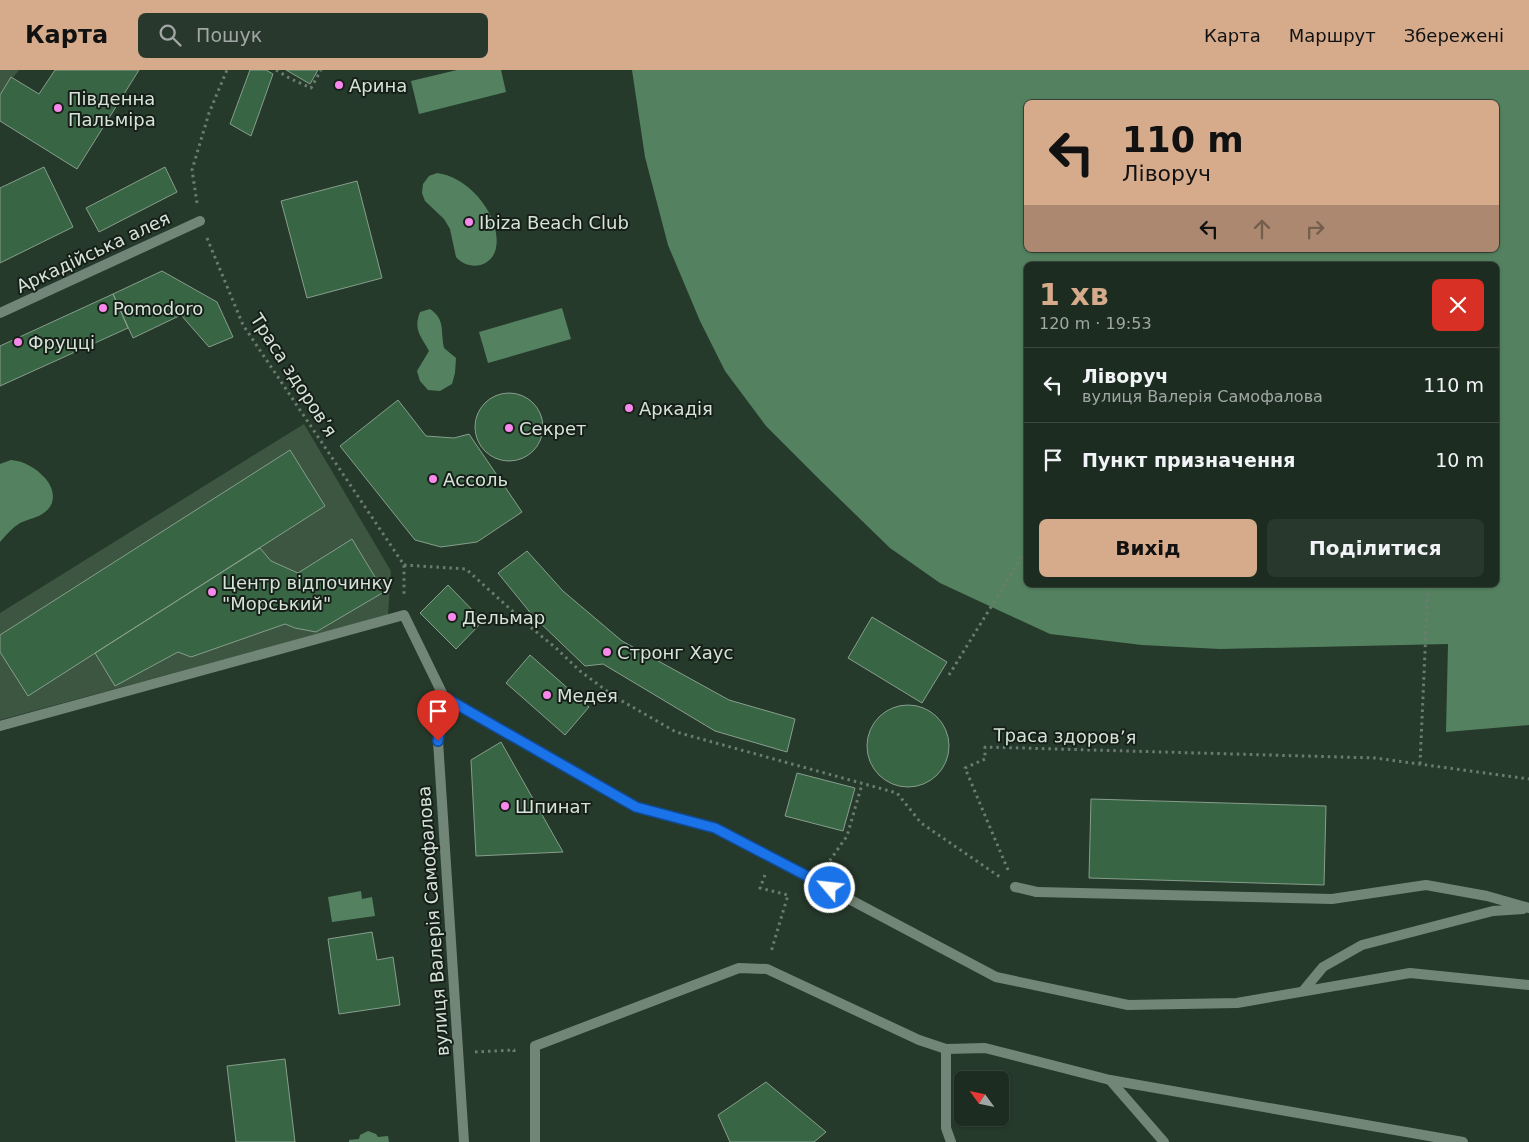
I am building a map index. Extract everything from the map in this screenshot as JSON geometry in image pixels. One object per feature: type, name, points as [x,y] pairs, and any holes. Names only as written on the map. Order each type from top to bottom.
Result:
[{"type":"street","name":"Аркадійська алея","points":[[0,313],[200,221]]},
{"type":"street","points":[[0,726],[404,615],[444,697],[636,807],[715,828],[996,976],[1128,1005],[1237,1003],[1410,973],[1529,985]]},
{"type":"street","name":"вулиця Валерія Самофалова","points":[[444,697],[438,741],[464,1142]]},
{"type":"street","points":[[1015,887],[1036,892],[1332,899],[1426,885],[1487,896],[1529,908]]},
{"type":"street","points":[[1304,990],[1323,967],[1362,945],[1493,911],[1529,908]]},
{"type":"street","points":[[534,1142],[535,1046],[738,968],[766,969],[919,1040],[946,1048],[985,1048],[1110,1080],[1463,1142]]},
{"type":"street","points":[[946,1048],[946,1128],[951,1142]]},
{"type":"street","points":[[1110,1080],[1164,1142]]},
{"type":"path","name":"Траса здоров’я","points":[[227,70],[209,113],[192,170],[200,221],[243,325],[404,565]]},
{"type":"path","points":[[276,70],[311,88],[321,70]]},
{"type":"path","points":[[949,675],[1024,553]]},
{"type":"path","points":[[404,615],[404,565],[466,569],[580,671],[615,697],[676,732],[897,793],[921,823],[1015,887]]},
{"type":"path","points":[[1420,764],[1428,587]]},
{"type":"path","name":"Траса здоров’я","points":[[1015,887],[965,768],[986,759],[985,747],[1375,758],[1529,779]]},
{"type":"path","points":[[815,881],[848,836],[862,784]]},
{"type":"path","points":[[766,969],[788,895],[760,888],[772,858]]},
{"type":"path","points":[[458,1054],[514,1050]]},
{"type":"shaded area","points":[[0,70],[19,70],[0,94]]},
{"type":"shaded area","points":[[457,70],[501,70],[506,92],[419,114],[411,81]]},
{"type":"shaded area","points":[[632,70],[1529,70],[1529,725],[1446,732],[1448,644],[1220,649],[1142,645],[1050,634],[940,583],[890,548],[766,426],[725,371],[700,321],[668,245],[645,157]]},
{"type":"shaded area","name":"Ibiza Beach Club","points":[[437,173],[460,181],[471,190],[488,211],[494,223],[496,248],[494,255],[485,263],[473,266],[456,257],[450,229],[444,219],[425,201],[422,193],[423,184],[429,176]]},
{"type":"shaded area","points":[[562,308],[571,339],[488,363],[479,332]]},
{"type":"shaded area","points":[[430,309],[438,317],[442,326],[444,348],[456,358],[452,384],[440,391],[428,390],[420,381],[417,371],[429,351],[419,333],[418,318],[420,312]]},
{"type":"shaded area","name":"Центр відпочинку \"Морський\"","points":[[304,424],[391,571],[388,615],[0,720],[0,613]]},
{"type":"shaded area","points":[[11,460],[25,463],[41,474],[50,486],[53,500],[45,512],[20,523],[0,542],[0,464]]},
{"type":"shaded area","points":[[361,891],[362,899],[372,897],[375,916],[332,922],[328,897]]},
{"type":"shaded area","points":[[368,1131],[376,1134],[378,1137],[388,1136],[389,1142],[349,1142],[349,1140],[359,1139],[360,1135]]},
{"type":"building","name":"Південна Пальміра","points":[[55,70],[139,70],[77,169],[0,121],[0,95],[11,77],[39,94]]},
{"type":"building","points":[[250,70],[266,70],[273,74],[251,136],[230,124]]},
{"type":"building","points":[[286,70],[318,70],[310,84]]},
{"type":"building","points":[[44,167],[73,227],[0,263],[0,188]]},
{"type":"building","points":[[165,167],[177,192],[99,232],[86,208]]},
{"type":"building","points":[[357,181],[382,278],[307,298],[281,201]]},
{"type":"building","points":[[162,271],[217,302],[233,337],[209,347],[181,315],[133,338],[113,294]]},
{"type":"building","points":[[113,294],[128,328],[0,386],[0,346]]},
{"type":"building","name":"Секрет","points":[[502,393],[516,393],[528,398],[538,408],[543,420],[543,434],[538,446],[528,456],[516,461],[502,461],[490,456],[480,446],[475,434],[475,420],[480,408],[490,398]]},
{"type":"building","name":"Ассоль","points":[[398,400],[426,436],[454,438],[469,434],[522,512],[477,542],[441,547],[415,540],[340,446]]},
{"type":"building","points":[[290,450],[325,506],[28,696],[0,652],[0,635]]},
{"type":"building","points":[[352,539],[384,592],[316,632],[285,624],[191,657],[178,652],[115,686],[95,653],[260,548],[271,561],[298,573]]},
{"type":"building","name":"Стронг Хаус","points":[[527,551],[563,591],[622,641],[729,700],[795,719],[787,752],[715,731],[603,664],[585,666],[533,616],[498,573]]},
{"type":"building","name":"Дельмар","points":[[448,585],[483,621],[456,649],[420,613]]},
{"type":"building","points":[[872,617],[947,662],[922,703],[848,658]]},
{"type":"building","name":"Медея","points":[[530,655],[589,707],[565,735],[506,683]]},
{"type":"building","points":[[908,705],[924,708],[937,717],[946,730],[949,746],[946,762],[937,775],[924,784],[908,787],[892,784],[879,775],[870,762],[867,746],[870,730],[879,717],[892,708]]},
{"type":"building","name":"Шпинат","points":[[501,742],[563,852],[476,856],[471,760]]},
{"type":"building","points":[[797,773],[855,788],[843,831],[785,816]]},
{"type":"building","points":[[1091,799],[1326,806],[1324,885],[1089,878]]},
{"type":"building","points":[[372,932],[377,960],[393,957],[400,1005],[339,1014],[328,939]]},
{"type":"building","points":[[285,1059],[295,1142],[236,1142],[227,1066]]},
{"type":"building","points":[[766,1082],[826,1132],[814,1142],[730,1142],[718,1115]]},
{"type":"place","name":"Арина","points":[[339,85]]},
{"type":"place","name":"Південна Пальміра","points":[[58,108]]},
{"type":"place","name":"Ibiza Beach Club","points":[[469,222]]},
{"type":"place","name":"Pomodoro","points":[[103,308]]},
{"type":"place","name":"Фруцці","points":[[18,342]]},
{"type":"place","name":"Аркадія","points":[[629,408]]},
{"type":"place","name":"Секрет","points":[[509,428]]},
{"type":"place","name":"Ассоль","points":[[433,479]]},
{"type":"place","name":"Центр відпочинку \"Морський\"","points":[[212,592]]},
{"type":"place","name":"Дельмар","points":[[452,617]]},
{"type":"place","name":"Стронг Хаус","points":[[607,652]]},
{"type":"place","name":"Медея","points":[[547,695]]},
{"type":"place","name":"Шпинат","points":[[505,806]]},
{"type":"route","points":[[438,741],[444,697],[636,807],[715,828],[830,888]]}]
